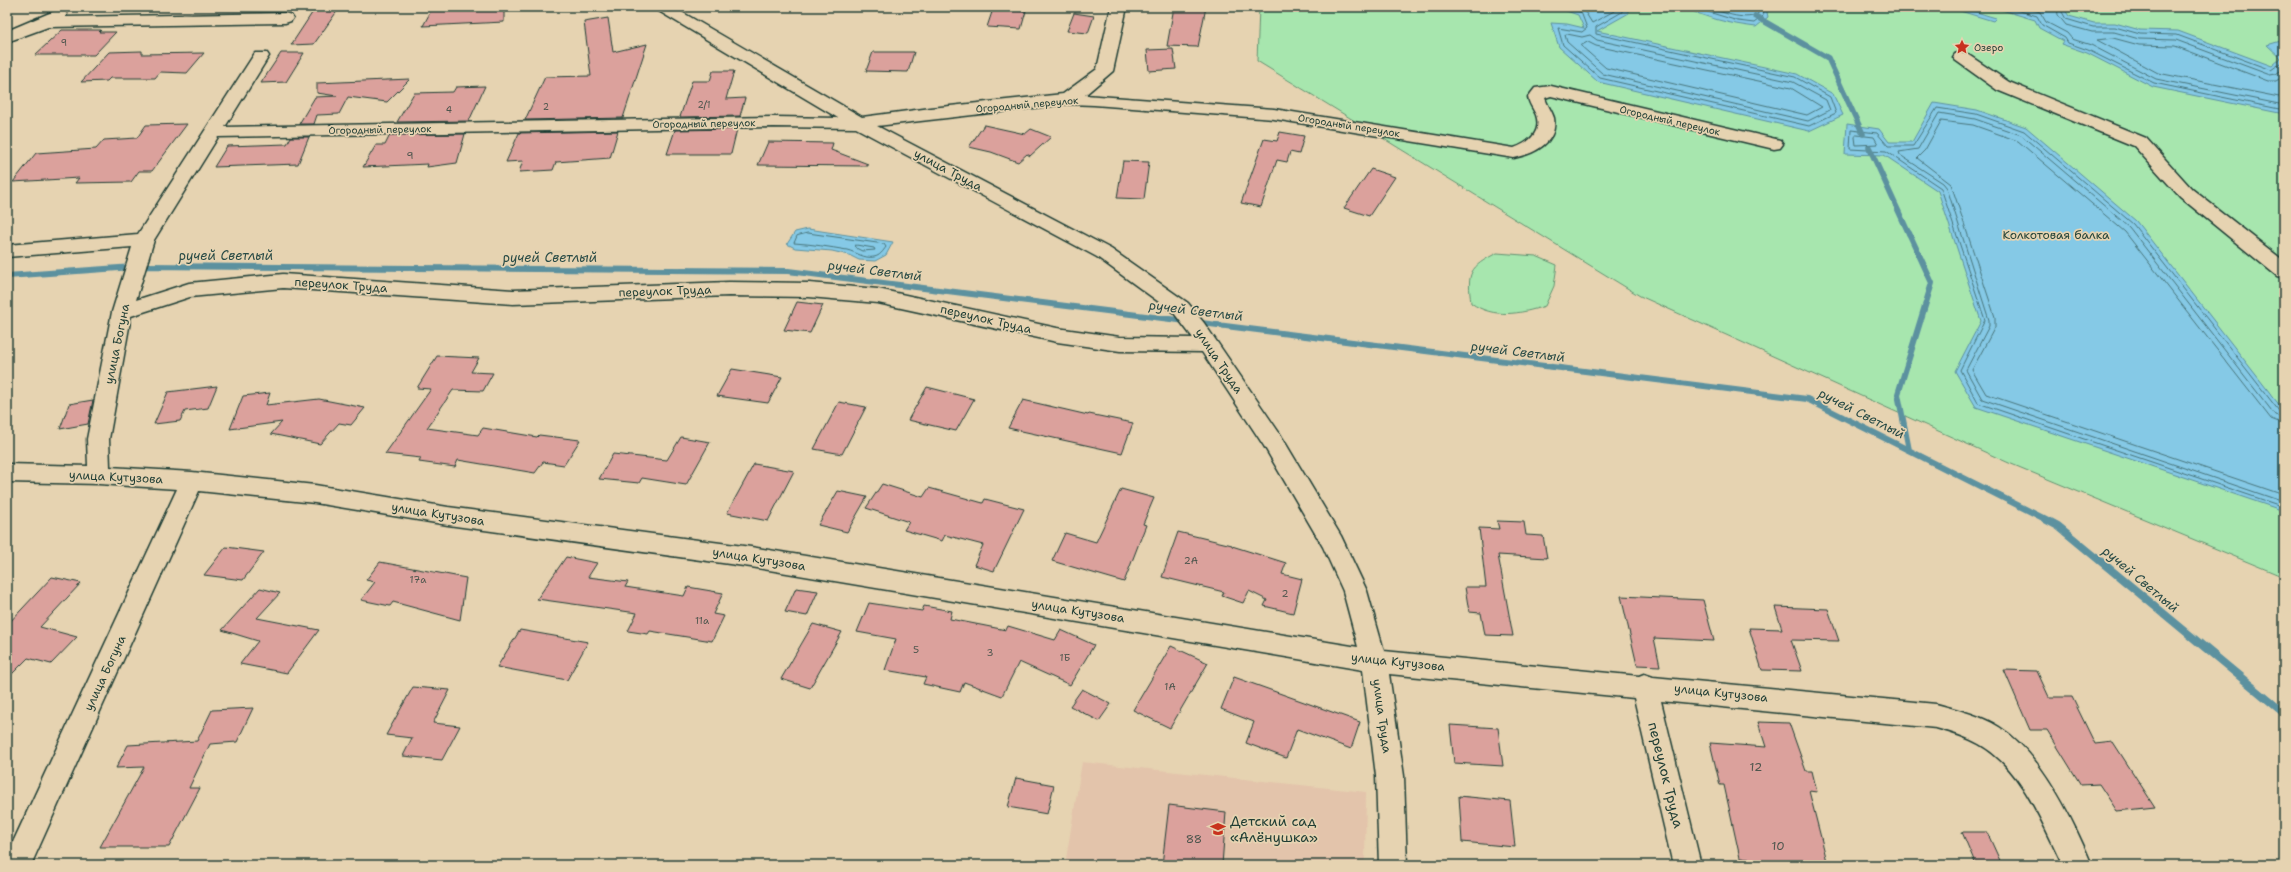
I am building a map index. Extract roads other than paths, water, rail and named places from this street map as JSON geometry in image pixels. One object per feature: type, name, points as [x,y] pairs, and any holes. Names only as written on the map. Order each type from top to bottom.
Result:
[{"type":"street","points":[[7,37],[46,22],[70,7]]},
{"type":"street","name":"улица Труда","points":[[662,7],[859,123],[1104,253],[1196,328],[1272,440],[1333,543],[1355,591],[1374,661],[1380,693],[1390,776],[1394,865]]},
{"type":"street","points":[[1068,99],[1105,71],[1118,7]]},
{"type":"street","points":[[46,22],[285,18]]},
{"type":"street","name":"улица Богуна","points":[[99,475],[98,439],[122,312],[144,240],[261,56]]},
{"type":"street","points":[[1961,57],[2004,86],[2140,142],[2186,193],[2284,271]]},
{"type":"street","name":"Огородный переулок","points":[[214,132],[766,122],[859,123],[931,113],[1068,99],[1274,114],[1514,153],[1534,148],[1539,140],[1546,125],[1545,115],[1537,104],[1536,96],[1541,92],[1551,91],[1774,144]]},
{"type":"street","points":[[7,251],[144,240]]},
{"type":"street","name":"переулок Труда","points":[[122,312],[189,290],[283,281],[514,297],[729,289],[809,290],[878,296],[1064,336],[1120,344],[1196,328]]},
{"type":"street","name":"улица Кутузова","points":[[7,473],[99,475],[192,481],[315,494],[448,516],[750,557],[1374,661],[1644,685],[1959,720],[1982,730],[2004,745],[2022,762],[2078,865]]},
{"type":"street","name":"улица Богуна","points":[[17,865],[192,481]]},
{"type":"street","name":"переулок Труда","points":[[1644,685],[1687,865]]},
{"type":"water","points":[[1555,7],[1625,7],[1629,13],[1597,31],[1797,74],[1833,94],[1843,115],[1809,131],[1598,82],[1559,47],[1551,23],[1567,24],[1584,28],[1578,15]]},
{"type":"water","points":[[1683,7],[1766,7],[1768,17],[1756,27],[1718,20]]},
{"type":"water","points":[[1947,7],[1967,9],[1996,18],[1993,21]]},
{"type":"water","points":[[1992,7],[2068,7],[2065,10],[2069,16],[2094,23],[2115,23],[2140,30],[2178,31],[2272,66],[2281,58],[2267,45],[2284,40],[2284,114],[2153,87],[2087,53],[2061,44],[2063,41],[2039,28],[2035,20]]},
{"type":"water","points":[[1934,103],[1977,110],[2026,127],[2136,221],[2284,411],[2284,511],[1976,407],[1955,371],[1981,321],[1938,191],[1884,155],[1845,154],[1847,124],[1879,129],[1889,142],[1912,142]]},
{"type":"water","points":[[808,229],[893,242],[886,255],[875,261],[859,260],[849,255],[832,251],[795,248],[787,244],[795,232]]},
{"type":"waterway","points":[[1755,16],[1828,58],[1863,134]]},
{"type":"waterway","points":[[1869,147],[1909,234]]},
{"type":"waterway","points":[[1909,233],[1932,283],[1898,394],[1909,450]]},
{"type":"waterway","name":"ручей Светлый","points":[[7,276],[147,266],[788,271],[1807,399],[2047,520]]},
{"type":"waterway","name":"ручей Светлый","points":[[2045,519],[2058,526],[2284,713]]},
{"type":"place","name":"Озеро","points":[[1962,47]]},
{"type":"place","name":"Детский сад «Алёнушка»","points":[[1218,829]]},
{"type":"park label","name":"Колкотовая балка","points":[[2056,235]]}]
